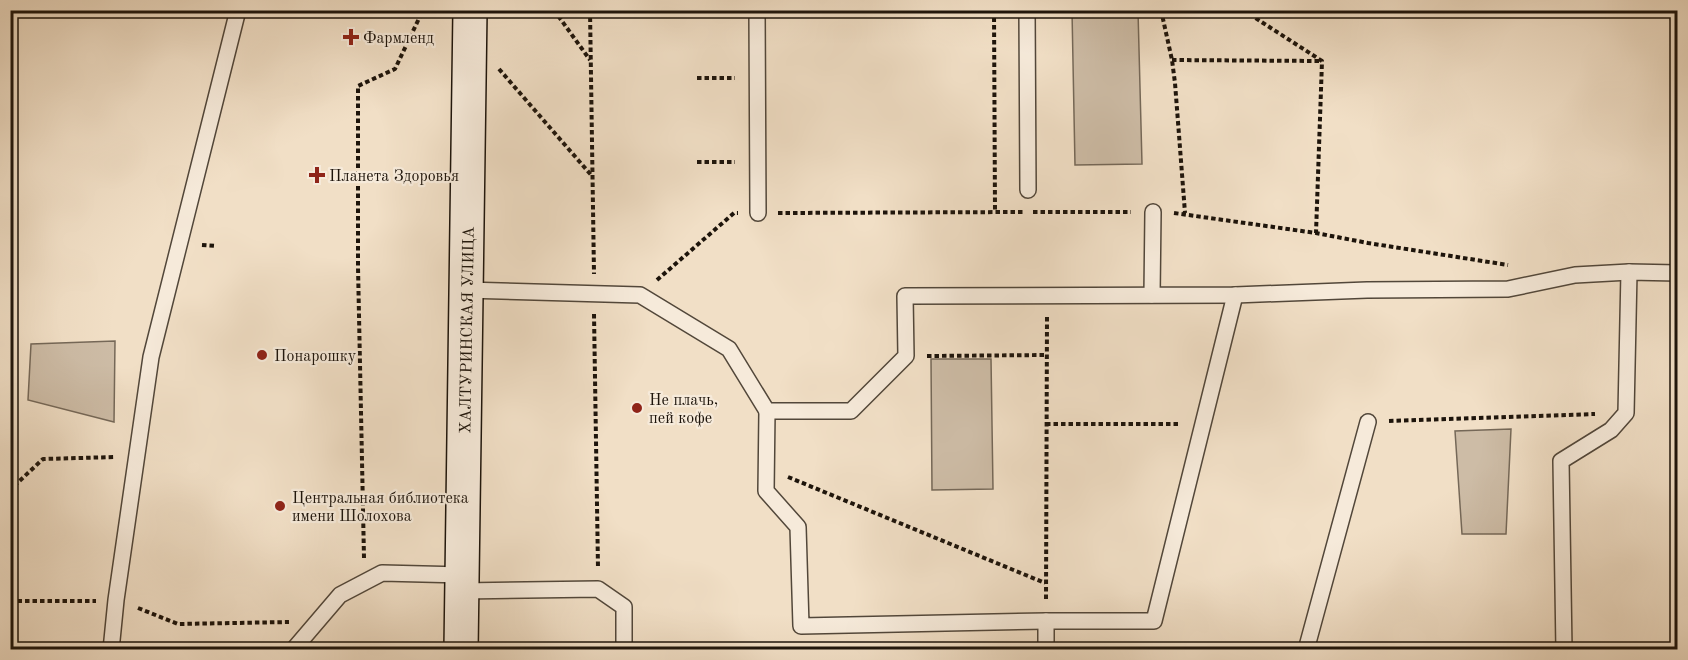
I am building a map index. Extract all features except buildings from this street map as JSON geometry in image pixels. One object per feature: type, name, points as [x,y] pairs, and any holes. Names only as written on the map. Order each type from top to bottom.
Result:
[{"type":"street","name":"ХАЛТУРИНСКАЯ УЛИЦА","points":[[461,650],[470,10]]},
{"type":"lane","points":[[111,650],[116,600],[151,357],[238,10]]},
{"type":"lane","points":[[756,10],[758,213]]},
{"type":"lane","points":[[1027,10],[1028,190]]},
{"type":"lane","points":[[1152,295],[1153,212]]},
{"type":"lane","points":[[767,411],[851,411],[906,356],[905,296],[1152,295],[1508,289],[1575,275],[1629,272],[1677,273]]},
{"type":"lane","points":[[1564,650],[1561,462],[1611,430],[1626,413],[1629,272]]},
{"type":"lane","points":[[466,290],[640,295],[729,349],[767,411],[766,491],[798,527],[801,626],[1154,621],[1235,294]]},
{"type":"lane","points":[[1306,650],[1368,422]]},
{"type":"lane","points":[[293,650],[340,595],[382,573],[462,583],[598,589],[624,607],[624,650]]},
{"type":"lane","points":[[1046,621],[1046,650]]},
{"type":"path","points":[[364,582],[358,267],[358,86],[395,69],[423,10]]},
{"type":"path","points":[[554,10],[591,60]]},
{"type":"path","points":[[994,10],[994,212]]},
{"type":"path","points":[[1161,10],[1172,60],[1185,213]]},
{"type":"path","points":[[1243,10],[1322,61]]},
{"type":"path","points":[[1671,10],[1676,67]]},
{"type":"path","points":[[1172,60],[1322,61]]},
{"type":"path","points":[[1316,233],[1322,61]]},
{"type":"path","points":[[493,62],[592,176]]},
{"type":"path","points":[[697,78],[757,78]]},
{"type":"path","points":[[697,162],[758,162]]},
{"type":"path","points":[[640,295],[734,213],[1185,213],[1518,266]]},
{"type":"path","points":[[1046,621],[1047,295]]},
{"type":"path","points":[[906,356],[1047,355]]},
{"type":"path","points":[[1368,422],[1626,413]]},
{"type":"path","points":[[1046,424],[1203,424]]},
{"type":"path","points":[[10,492],[43,459],[137,456]]},
{"type":"path","points":[[766,468],[1045,583]]},
{"type":"path","points":[[10,601],[116,600],[178,624],[317,622]]},
{"type":"shaded area","points":[[772,11],[829,11],[829,13],[772,13]]},
{"type":"shaded area","points":[[1072,11],[1138,11],[1142,164],[1075,165]]},
{"type":"shaded area","points":[[115,341],[114,422],[28,400],[31,344]]},
{"type":"shaded area","points":[[931,359],[991,359],[993,489],[932,490]]},
{"type":"shaded area","points":[[1511,429],[1506,534],[1462,534],[1455,431]]},
{"type":"place","name":"Фармленд","points":[[351,37]]},
{"type":"place","name":"Планета Здоровья","points":[[317,175]]},
{"type":"place","name":"Понарошку","points":[[262,355]]},
{"type":"place","name":"Не плачь, пей кофе","points":[[637,408]]},
{"type":"place","name":"Центральная библиотека имени Шолохова","points":[[280,506]]}]
